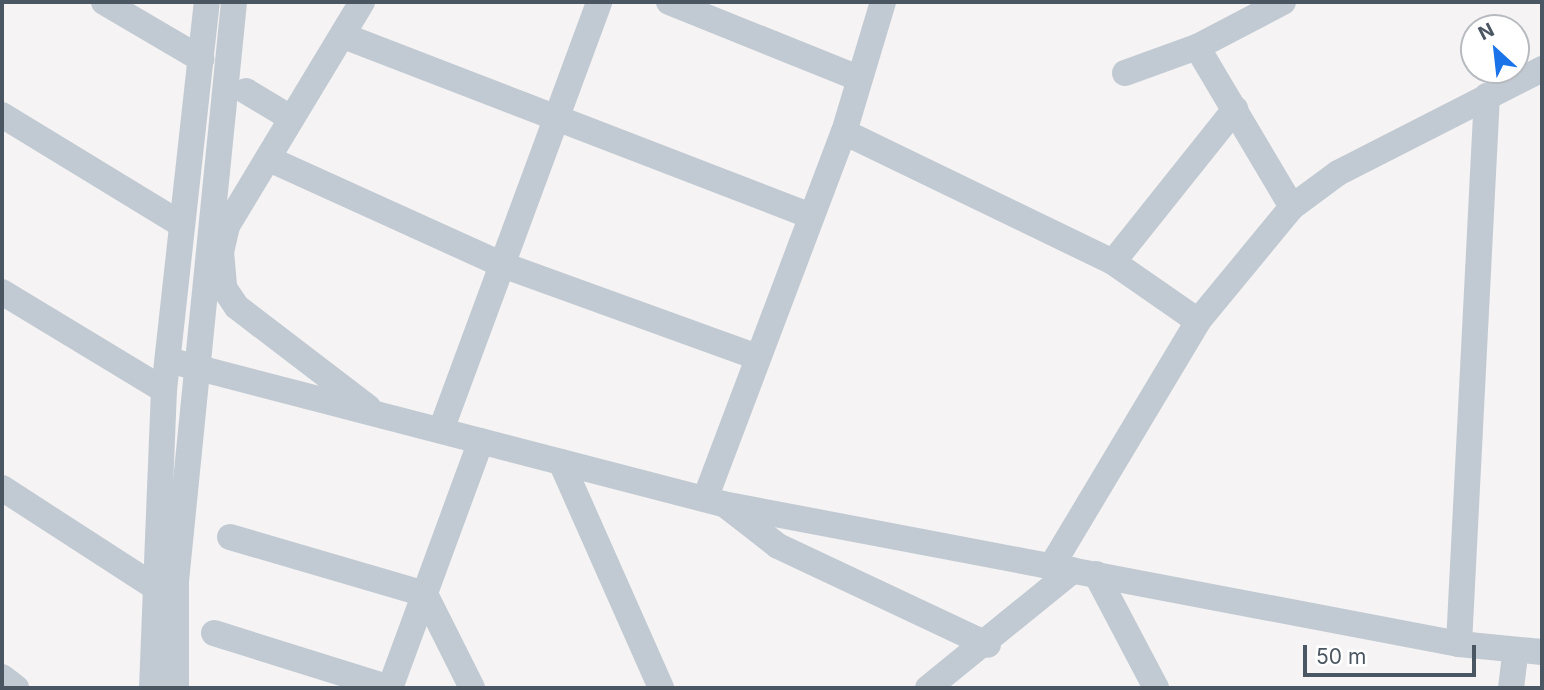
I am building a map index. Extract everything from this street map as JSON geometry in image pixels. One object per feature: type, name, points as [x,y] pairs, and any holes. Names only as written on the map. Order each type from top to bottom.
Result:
[{"type":"street","points":[[104,2],[201,59]]},
{"type":"street","points":[[152,688],[152,585],[164,390],[207,2]]},
{"type":"street","points":[[176,688],[176,580],[195,367],[234,2]]},
{"type":"street","points":[[362,2],[344,36],[291,118],[270,159],[227,226],[224,288],[237,307],[376,413]]},
{"type":"street","points":[[441,430],[599,2]]},
{"type":"street","points":[[669,2],[858,78]]},
{"type":"street","points":[[714,502],[755,356],[844,132],[858,78],[884,2]]},
{"type":"street","points":[[1125,72],[1197,47],[1251,9],[1283,2]]},
{"type":"street","points":[[344,36],[556,120],[811,216]]},
{"type":"street","points":[[1197,47],[1292,207]]},
{"type":"street","points":[[937,686],[1073,570],[1198,321],[1292,207],[1338,173],[1542,69]]},
{"type":"street","points":[[246,91],[291,118]]},
{"type":"street","points":[[1460,644],[1488,96]]},
{"type":"street","points":[[1112,262],[1235,109]]},
{"type":"street","points":[[2,115],[182,225]]},
{"type":"street","points":[[844,132],[1112,262],[1198,321]]},
{"type":"street","points":[[270,159],[503,265],[755,356]]},
{"type":"street","points":[[2,292],[164,390]]},
{"type":"street","points":[[168,360],[714,502],[1460,644],[1529,651],[1511,688]]},
{"type":"street","points":[[214,633],[390,688],[481,441]]},
{"type":"street","points":[[561,462],[661,688]]},
{"type":"street","points":[[2,488],[152,585]]},
{"type":"street","points":[[714,502],[778,546],[988,645]]},
{"type":"street","points":[[230,537],[425,594],[472,688]]},
{"type":"street","points":[[1073,570],[1156,688]]},
{"type":"street","points":[[2,677],[16,688]]}]
